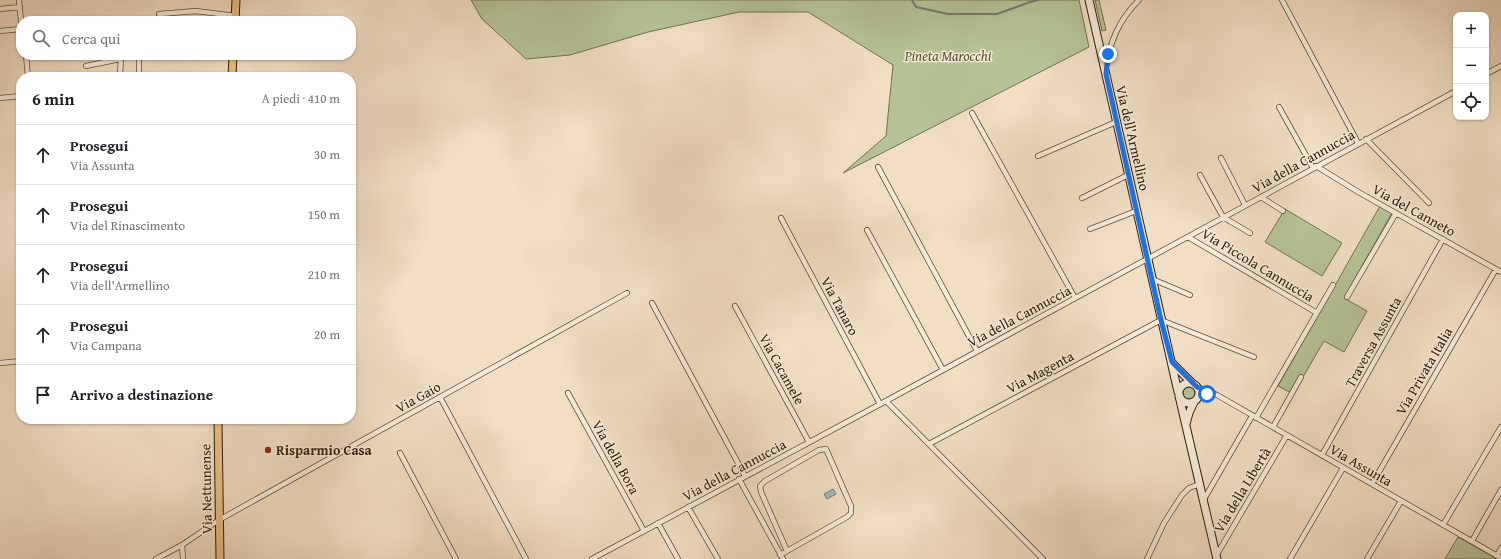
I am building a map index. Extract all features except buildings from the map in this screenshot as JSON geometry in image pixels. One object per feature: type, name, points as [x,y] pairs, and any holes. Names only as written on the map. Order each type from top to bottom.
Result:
[{"type":"main road","points":[[235,16],[236,0]]},
{"type":"main road","points":[[232,72],[233,60]]},
{"type":"main road","name":"Via Nettunense","points":[[218,424],[220,559]]},
{"type":"street","points":[[20,0],[21,16]]},
{"type":"street","name":"Via dell'Armellino","points":[[1089,0],[1216,557]]},
{"type":"street","points":[[1106,74],[1109,51],[1114,36],[1125,15],[1139,0]]},
{"type":"street","points":[[1282,0],[1358,143]]},
{"type":"street","points":[[0,9],[20,7]]},
{"type":"street","points":[[159,14],[196,12],[218,16]]},
{"type":"street","points":[[0,31],[16,29]]},
{"type":"street","points":[[26,60],[28,72]]},
{"type":"street","points":[[86,66],[109,60]]},
{"type":"street","points":[[120,60],[120,72]]},
{"type":"street","points":[[139,60],[139,72]]},
{"type":"street","points":[[1489,72],[1501,66]]},
{"type":"street","name":"Via della Cannuccia","points":[[592,559],[1453,93]]},
{"type":"street","points":[[0,98],[16,96]]},
{"type":"street","points":[[1280,107],[1315,167]]},
{"type":"street","points":[[972,113],[1075,298]]},
{"type":"street","points":[[1038,156],[1116,122]]},
{"type":"street","points":[[1366,139],[1428,203]]},
{"type":"street","points":[[1221,158],[1245,205]]},
{"type":"street","points":[[878,167],[977,351]]},
{"type":"street","name":"Via del Canneto","points":[[1315,167],[1501,272]]},
{"type":"street","points":[[1200,174],[1223,217],[1250,233]]},
{"type":"street","points":[[1082,198],[1128,175]]},
{"type":"street","points":[[1261,197],[1283,211]]},
{"type":"street","points":[[1090,229],[1136,211]]},
{"type":"street","points":[[1347,298],[1396,213]]},
{"type":"street","name":"Via Tanaro","points":[[781,218],[880,404]]},
{"type":"street","points":[[867,230],[943,370]]},
{"type":"street","name":"Via Piccola Cannuccia","points":[[1188,237],[1317,313]]},
{"type":"street","name":"Traversa Assunta","points":[[1322,455],[1443,239]]},
{"type":"street","name":"Via Privata Italia","points":[[1372,484],[1496,269]]},
{"type":"street","points":[[1152,279],[1190,295]]},
{"type":"street","points":[[1204,501],[1333,285]]},
{"type":"street","name":"Via Gaio","points":[[156,559],[182,545],[219,520],[627,293]]},
{"type":"street","points":[[652,303],[745,476]]},
{"type":"street","name":"Via Cacamele","points":[[735,306],[809,442]]},
{"type":"street","points":[[1161,320],[1254,357]]},
{"type":"street","name":"Via Magenta","points":[[929,444],[1161,320]]},
{"type":"street","points":[[0,363],[16,361]]},
{"type":"street","points":[[1172,362],[1195,385],[1199,393],[1189,413],[1186,428]]},
{"type":"street","points":[[1272,427],[1301,377]]},
{"type":"street","points":[[1195,385],[1188,383],[1184,384],[1180,388],[1178,394],[1180,400],[1191,404],[1210,392]]},
{"type":"street","name":"Via Assunta","points":[[1195,385],[1287,435],[1499,557]]},
{"type":"street","name":"Via della Bora","points":[[568,393],[644,531]]},
{"type":"street","points":[[440,397],[526,559]]},
{"type":"street","points":[[886,401],[1043,559]]},
{"type":"street","points":[[1443,525],[1501,427]]},
{"type":"street","name":"Via della Libertà","points":[[1216,557],[1287,435]]},
{"type":"street","points":[[739,479],[782,557],[788,551],[847,517],[851,513],[851,506],[826,449],[819,450],[765,481],[760,486],[761,492],[788,551]]},
{"type":"street","points":[[400,453],[456,559]]},
{"type":"street","points":[[1290,559],[1344,468]]},
{"type":"street","points":[[1147,559],[1163,526],[1182,495],[1189,488],[1200,484]]},
{"type":"street","points":[[1472,541],[1501,490]]},
{"type":"street","points":[[1367,559],[1401,501]]},
{"type":"street","points":[[688,507],[718,559]]},
{"type":"street","points":[[658,523],[678,559]]},
{"type":"street","points":[[182,545],[183,559]]},
{"type":"street","points":[[1499,557],[1501,548]]},
{"type":"green space","name":"Pineta Marocchi","points":[[471,0],[1079,0],[1089,47],[843,173],[886,136],[893,65],[808,12],[739,12],[648,32],[570,55],[526,59],[482,19]]},
{"type":"green space","points":[[1095,0],[1099,0],[1106,30],[1102,31]]},
{"type":"green space","points":[[1380,206],[1392,213],[1344,298],[1367,311],[1344,352],[1324,341],[1293,394],[1278,386]]},
{"type":"green space","points":[[1285,209],[1342,243],[1322,276],[1265,242]]},
{"type":"green space","points":[[1187,387],[1191,387],[1195,393],[1191,399],[1187,399],[1183,395],[1183,391]]},
{"type":"green space","points":[[1458,537],[1497,559],[1445,559]]},
{"type":"water","points":[[833,489],[836,494],[827,499],[824,494]]},
{"type":"waterway","points":[[912,0],[916,7],[948,14],[997,14],[1038,0]]},
{"type":"place","name":"Risparmio Casa","points":[[268,450]]},
{"type":"route","points":[[1108,54],[1106,74],[1161,320],[1172,362],[1181,373],[1197,387],[1210,392],[1207,394]]}]
